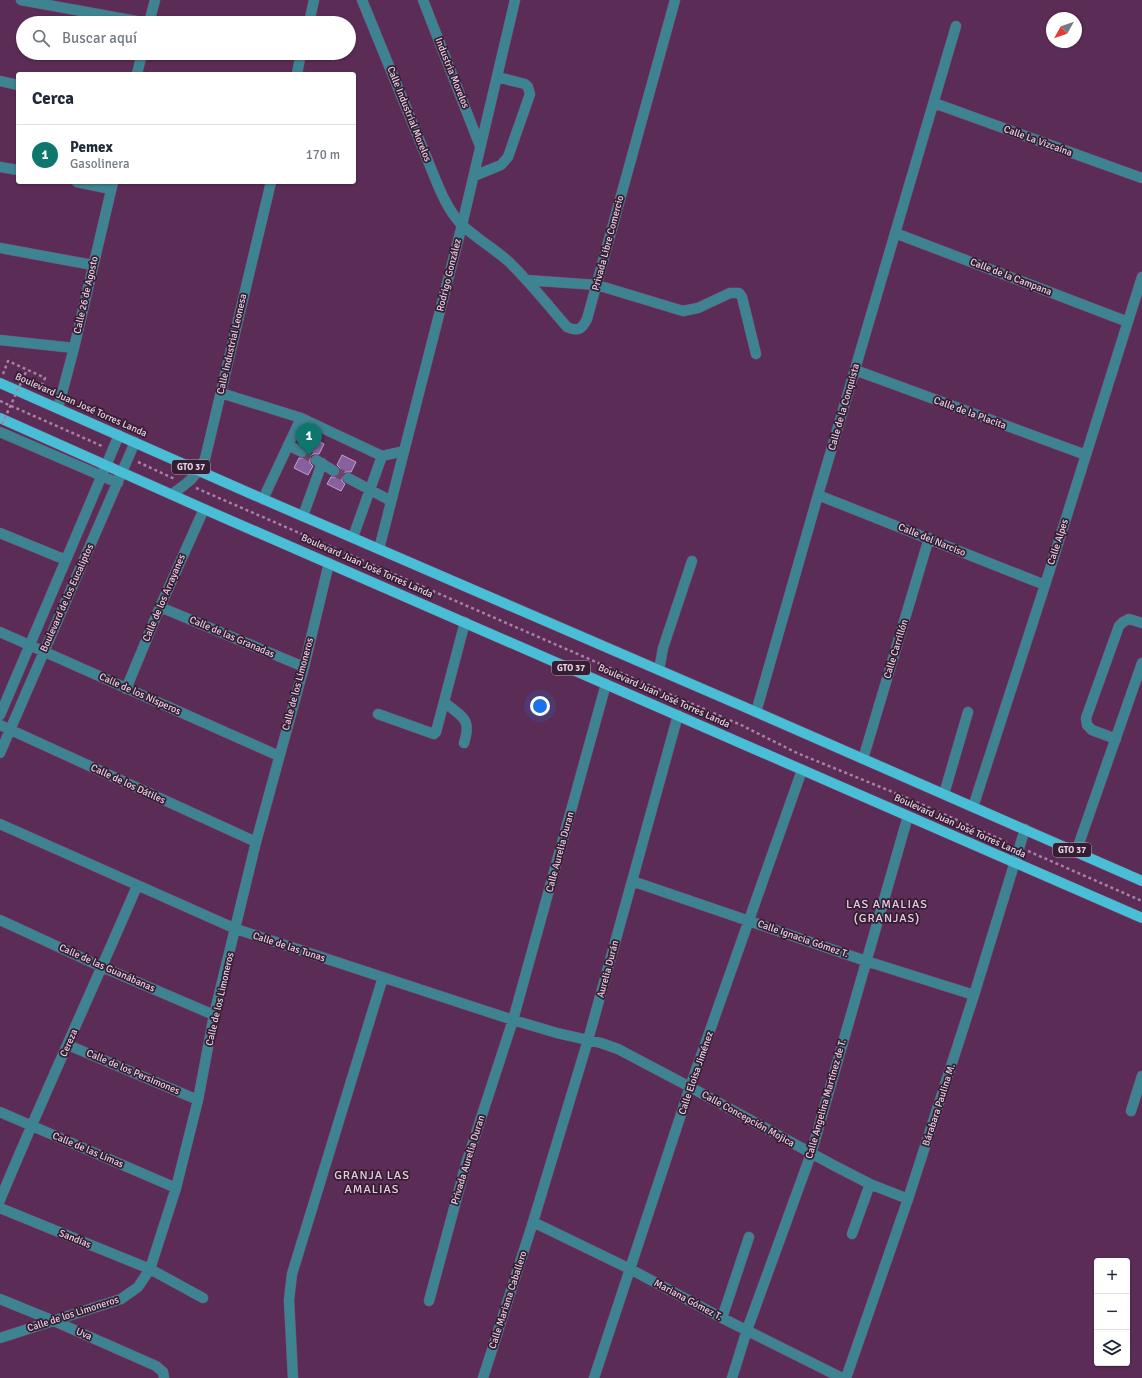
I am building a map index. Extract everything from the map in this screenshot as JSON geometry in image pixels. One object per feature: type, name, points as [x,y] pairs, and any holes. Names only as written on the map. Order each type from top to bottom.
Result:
[{"type":"main road","name":"Boulevard Juan José Torres Landa","points":[[0,383],[263,499],[1142,881]]},
{"type":"main road","name":"Boulevard Juan José Torres Landa","points":[[1,425],[107,465],[204,509],[1142,918]]},
{"type":"street","points":[[21,0],[109,16]]},
{"type":"street","points":[[150,16],[155,0]]},
{"type":"street","points":[[310,16],[314,0]]},
{"type":"street","name":"Calle Industrial Morelos","points":[[362,0],[437,183],[445,200],[462,225]]},
{"type":"street","name":"Industria Morelos","points":[[423,0],[480,146]]},
{"type":"street","name":"Rodrigo González","points":[[379,549],[462,225],[515,0]]},
{"type":"street","name":"Privada Libre Comercio","points":[[462,225],[493,248],[526,280],[567,327],[574,330],[579,329],[584,325],[587,319],[675,0]]},
{"type":"street","name":"Calle de la Conquista","points":[[756,712],[818,495],[956,26]]},
{"type":"street","points":[[137,72],[140,60]]},
{"type":"street","points":[[297,72],[300,60]]},
{"type":"street","points":[[474,176],[500,165],[508,157],[530,94],[528,87],[525,84],[497,77]]},
{"type":"street","points":[[0,81],[16,85]]},
{"type":"street","name":"Calle La Vizcaína","points":[[934,103],[1142,178]]},
{"type":"street","points":[[0,167],[16,170]]},
{"type":"street","points":[[94,184],[112,186]]},
{"type":"street","name":"Calle Industrial Leonesa","points":[[172,494],[187,484],[199,471],[209,447],[271,184]]},
{"type":"street","name":"Calle 26 de Agosto","points":[[58,408],[74,348],[112,186]]},
{"type":"street","name":"Calle de la Campana","points":[[895,233],[1128,322]]},
{"type":"street","points":[[0,248],[93,265]]},
{"type":"street","name":"Calle Alpes","points":[[973,807],[1142,277]]},
{"type":"street","points":[[526,280],[596,285],[683,311],[698,308],[730,294],[739,293],[742,297],[756,354]]},
{"type":"street","points":[[0,340],[74,348]]},
{"type":"street","name":"Calle de la Placita","points":[[855,370],[1086,455]]},
{"type":"street","points":[[221,393],[301,418],[382,456],[404,451]]},
{"type":"street","points":[[263,499],[301,418]]},
{"type":"street","points":[[1,425],[118,484]]},
{"type":"street","name":"Boulevard de los Eucaliptos","points":[[0,715],[119,435]]},
{"type":"street","name":"Boulevard de los Eucaliptos","points":[[0,753],[136,442]]},
{"type":"street","points":[[288,445],[302,452]]},
{"type":"street","points":[[353,537],[382,456]]},
{"type":"street","points":[[303,516],[319,461],[334,471]]},
{"type":"street","points":[[348,478],[392,501]]},
{"type":"street","name":"Calle del Narciso","points":[[818,495],[1045,585]]},
{"type":"street","name":"Calle de los Arrayanes","points":[[126,689],[160,607],[204,509]]},
{"type":"street","points":[[0,533],[66,560]]},
{"type":"street","name":"Calle Carrillón","points":[[863,759],[929,538]]},
{"type":"street","points":[[659,670],[663,648],[692,561]]},
{"type":"street","name":"Calle de los Limoneros","points":[[0,1338],[121,1299],[138,1287],[150,1269],[176,1188],[198,1100],[214,1015],[236,930],[256,842],[304,667],[329,563]]},
{"type":"street","name":"Calle de las Granadas","points":[[160,607],[304,667]]},
{"type":"street","points":[[1116,739],[1092,730],[1087,725],[1086,718],[1119,626],[1128,619],[1142,623]]},
{"type":"street","points":[[378,714],[434,734],[436,732],[465,622]]},
{"type":"street","name":"Calle de los Nísperos","points":[[0,632],[279,756]]},
{"type":"street","points":[[1076,852],[1142,664]]},
{"type":"street","name":"Calle Aurelia Duran","points":[[513,1020],[606,684]]},
{"type":"street","points":[[444,702],[463,718],[468,725],[468,732],[464,743]]},
{"type":"street","points":[[944,794],[968,712]]},
{"type":"street","name":"Aurelia Durán","points":[[533,1222],[588,1040],[678,715]]},
{"type":"street","name":"Calle de los Dátiles","points":[[0,725],[256,842]]},
{"type":"street","name":"Calle Eloisa Jiménez","points":[[594,1378],[690,1087],[750,921],[802,770]]},
{"type":"street","name":"Calle Angelina Martínez de T.","points":[[732,1378],[747,1330],[811,1154],[908,816]]},
{"type":"street","name":"Calle de las Tunas","points":[[0,824],[236,930],[513,1020],[557,1033],[588,1040]]},
{"type":"street","name":"Bárabara Paulina M.","points":[[846,1378],[908,1199],[974,995],[1025,829]]},
{"type":"street","name":"Calle Ignacia Gómez T.","points":[[632,881],[866,961],[974,995]]},
{"type":"street","name":"Cereza","points":[[0,1200],[137,886]]},
{"type":"street","name":"Calle de las Guanábanas","points":[[0,920],[102,967],[214,1015]]},
{"type":"street","points":[[293,1378],[289,1300],[292,1274],[383,977]]},
{"type":"street","name":"Privada Aurelia Duran","points":[[429,1302],[466,1164],[513,1020]]},
{"type":"street","name":"Calle Concepción Mojica","points":[[588,1040],[618,1049],[811,1154],[870,1184],[908,1199]]},
{"type":"street","name":"Calle de los Persimones","points":[[68,1045],[198,1100]]},
{"type":"street","points":[[1131,1111],[1142,1076]]},
{"type":"street","name":"Calle de las Limas","points":[[0,1112],[176,1188]]},
{"type":"street","points":[[852,1234],[870,1184]]},
{"type":"street","name":"Sandías","points":[[0,1208],[150,1269],[203,1298]]},
{"type":"street","name":"Mariana Gómez T.","points":[[533,1222],[630,1269],[722,1318],[842,1378]]},
{"type":"street","name":"Calle Mariana Caballero","points":[[483,1378],[533,1222]]},
{"type":"street","points":[[722,1318],[749,1237]]},
{"type":"street","name":"Uva","points":[[0,1299],[156,1366],[160,1368],[164,1377]]},
{"type":"path","points":[[0,380],[8,361],[26,371],[45,378]]},
{"type":"path","points":[[1,425],[26,371]]},
{"type":"path","points":[[0,401],[113,451]]},
{"type":"path","points":[[129,458],[741,725],[797,753],[905,797],[1142,901]]},
{"type":"building","points":[[309,436],[324,444],[319,454],[313,454],[310,457],[310,463],[313,466],[308,475],[294,468],[299,458],[305,458],[308,455],[308,449],[304,446]]},
{"type":"building","points":[[342,455],[356,462],[351,472],[345,472],[342,475],[342,481],[345,484],[341,491],[327,484],[331,477],[337,477],[340,474],[340,468],[337,465]]},
{"type":"tunnel","points":[[302,452],[316,460]]},
{"type":"tunnel","points":[[334,471],[348,478]]},
{"type":"place","name":"Pemex","points":[[309,456]]},
{"type":"district","name":"LAS AMALIAS (GRANJAS)","points":[[887,911]]},
{"type":"district","name":"GRANJA LAS AMALIAS","points":[[372,1182]]}]
